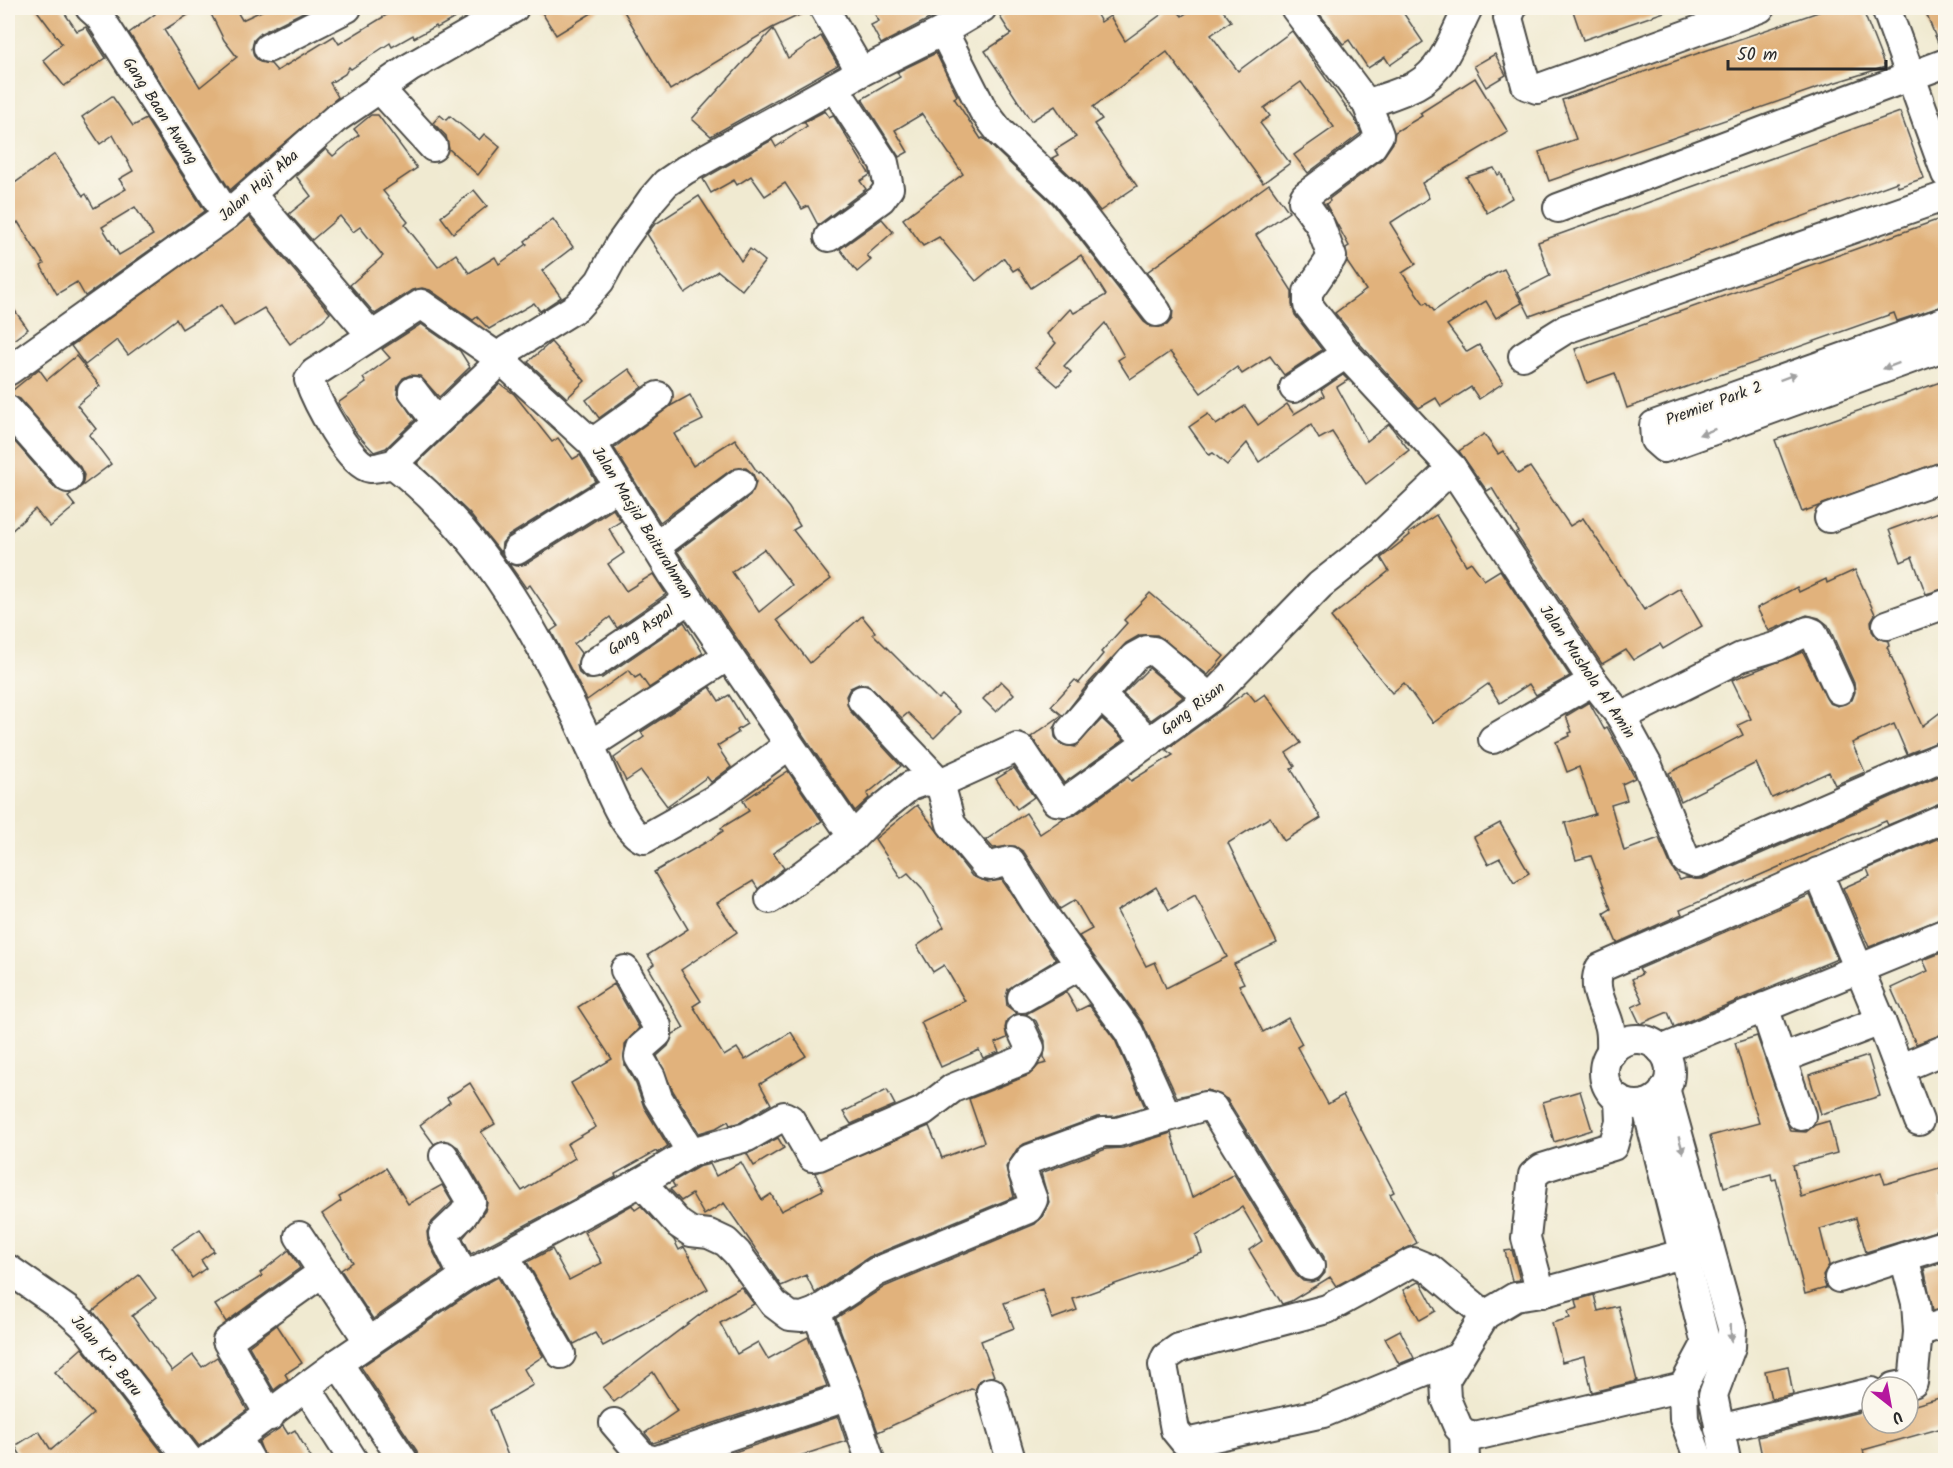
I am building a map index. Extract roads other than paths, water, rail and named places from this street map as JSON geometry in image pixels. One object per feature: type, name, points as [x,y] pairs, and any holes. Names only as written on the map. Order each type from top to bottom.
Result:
[{"type":"street","name":"Gang Baan Awang","points":[[90,8],[99,16],[227,215]]},
{"type":"street","points":[[268,48],[347,8]]},
{"type":"street","name":"Jalan Haji Aba","points":[[8,371],[227,215],[335,119],[411,67],[514,8]]},
{"type":"street","points":[[824,8],[868,69]]},
{"type":"street","points":[[400,457],[489,372],[507,350],[577,307],[589,296],[620,244],[651,199],[666,183],[685,170],[834,87],[944,32],[982,8]]},
{"type":"street","points":[[1294,8],[1367,104],[1416,85],[1431,74],[1441,63],[1468,8]]},
{"type":"street","points":[[1512,8],[1508,18],[1526,85],[1537,89],[1760,8]]},
{"type":"street","points":[[1886,8],[1946,174]]},
{"type":"street","points":[[944,32],[983,110],[999,132],[1065,193],[1157,312]]},
{"type":"street","points":[[858,33],[868,69]]},
{"type":"street","points":[[1558,208],[1946,63]]},
{"type":"street","points":[[829,237],[881,199],[889,188],[884,163],[834,87]]},
{"type":"street","points":[[379,88],[433,147]]},
{"type":"street","name":"Jalan Mushola Al Amin","points":[[1367,104],[1378,129],[1378,140],[1305,196],[1303,201],[1320,225],[1331,249],[1332,257],[1308,292],[1306,301],[1346,354],[1452,468],[1593,681],[1621,717],[1648,766],[1686,860],[1696,864],[1946,755]]},
{"type":"street","points":[[251,194],[371,335],[314,374],[309,380],[313,393],[352,458],[369,468],[393,464],[429,492],[466,533],[517,602],[623,817],[636,836],[644,839],[717,798],[789,745]]},
{"type":"street","points":[[1523,356],[1566,328],[1946,196]]},
{"type":"street","name":"Jalan Masjid Baiturahman","points":[[371,335],[421,304],[499,358],[591,443],[655,547],[852,837]]},
{"type":"street","name":"Premier Park 2","points":[[1946,321],[1654,425],[1655,440],[1664,448],[1946,346]]},
{"type":"street","points":[[1294,388],[1346,354]]},
{"type":"street","points":[[413,391],[436,421]]},
{"type":"street","points":[[591,443],[658,396]]},
{"type":"street","points":[[8,410],[68,478]]},
{"type":"street","name":"Gang Risan","points":[[940,783],[1004,751],[1017,748],[1022,750],[1056,801],[1065,802],[1210,698],[1320,585],[1373,543],[1452,468]]},
{"type":"street","points":[[1829,518],[1946,476]]},
{"type":"street","points":[[655,547],[740,483]]},
{"type":"street","points":[[517,550],[618,486]]},
{"type":"street","name":"Gang Aspal","points":[[593,664],[689,598]]},
{"type":"street","points":[[1887,625],[1946,604]]},
{"type":"street","points":[[1621,717],[1741,657],[1778,646],[1808,631],[1813,633],[1839,690]]},
{"type":"street","points":[[1070,731],[1134,657],[1147,650],[1154,651],[1210,698]]},
{"type":"street","points":[[590,746],[728,656]]},
{"type":"street","points":[[1493,739],[1593,681]]},
{"type":"street","points":[[1100,695],[1150,742]]},
{"type":"street","points":[[862,700],[940,783],[951,824],[985,865],[991,866],[1010,861],[1041,911],[1130,1032],[1167,1116]]},
{"type":"street","points":[[770,899],[852,837],[910,786],[924,781],[940,783]]},
{"type":"street","points":[[1946,817],[1600,968],[1596,978],[1596,988],[1615,1041],[1606,1060],[1604,1078],[1611,1094],[1650,1084],[1764,1007],[1946,933]]},
{"type":"street","points":[[1818,872],[1881,1021],[1919,1121]]},
{"type":"street","points":[[1022,998],[1080,965]]},
{"type":"street","points":[[625,970],[657,1026],[657,1034],[641,1048],[639,1057],[651,1077],[658,1098],[691,1152]]},
{"type":"street","points":[[1764,1007],[1801,1116]]},
{"type":"street","points":[[1783,1058],[1881,1021]]},
{"type":"street","points":[[207,1461],[244,1450],[270,1416],[338,1363],[464,1278],[641,1182],[691,1152],[747,1137],[784,1116],[790,1119],[807,1152],[812,1156],[819,1156],[923,1111],[953,1088],[1023,1060],[1030,1048],[1021,1029]]},
{"type":"street","points":[[1615,1041],[1644,1040],[1682,1254],[1706,1344],[1683,1387],[1684,1419],[1699,1461]]},
{"type":"street","points":[[1899,1069],[1946,1049]]},
{"type":"street","points":[[1541,1293],[1526,1238],[1533,1175],[1542,1168],[1613,1146],[1650,1084]]},
{"type":"street","points":[[1650,1084],[1732,1329],[1731,1347],[1713,1395],[1726,1461]]},
{"type":"street","points":[[641,1182],[679,1224],[691,1232],[709,1234],[726,1242],[737,1253],[774,1304],[790,1316],[802,1317],[816,1312],[876,1272],[1028,1209],[1033,1200],[1022,1170],[1030,1160],[1102,1132],[1118,1132],[1197,1107],[1213,1108],[1310,1266]]},
{"type":"street","points":[[444,1156],[471,1202],[463,1215],[443,1234],[464,1278]]},
{"type":"street","points":[[299,1236],[369,1342]]},
{"type":"street","points":[[1839,1278],[1946,1244]]},
{"type":"street","points":[[1682,1254],[1541,1293],[1515,1297],[1485,1315],[1445,1380],[1446,1399],[1464,1447],[1486,1435],[1683,1387]]},
{"type":"street","points":[[505,1256],[561,1354]]},
{"type":"street","points":[[1904,1257],[1916,1303],[1918,1332],[1914,1375]]},
{"type":"street","points":[[1457,1358],[1323,1413],[1191,1442],[1184,1441],[1174,1430],[1163,1365],[1166,1357],[1179,1348],[1327,1309],[1413,1262],[1430,1269],[1485,1315]]},
{"type":"street","name":"Jalan KP. Baru","points":[[8,1269],[67,1310],[87,1328],[189,1461]]},
{"type":"street","points":[[270,1416],[227,1341],[323,1272]]},
{"type":"street","points":[[816,1312],[849,1396],[870,1461]]},
{"type":"street","points":[[1918,1332],[1946,1323]]},
{"type":"street","points":[[338,1363],[403,1461]]},
{"type":"street","points":[[307,1388],[353,1461]]},
{"type":"street","points":[[991,1392],[1011,1461]]},
{"type":"street","points":[[1719,1429],[1860,1395]]},
{"type":"street","points":[[614,1423],[644,1458],[655,1461],[849,1396]]}]
